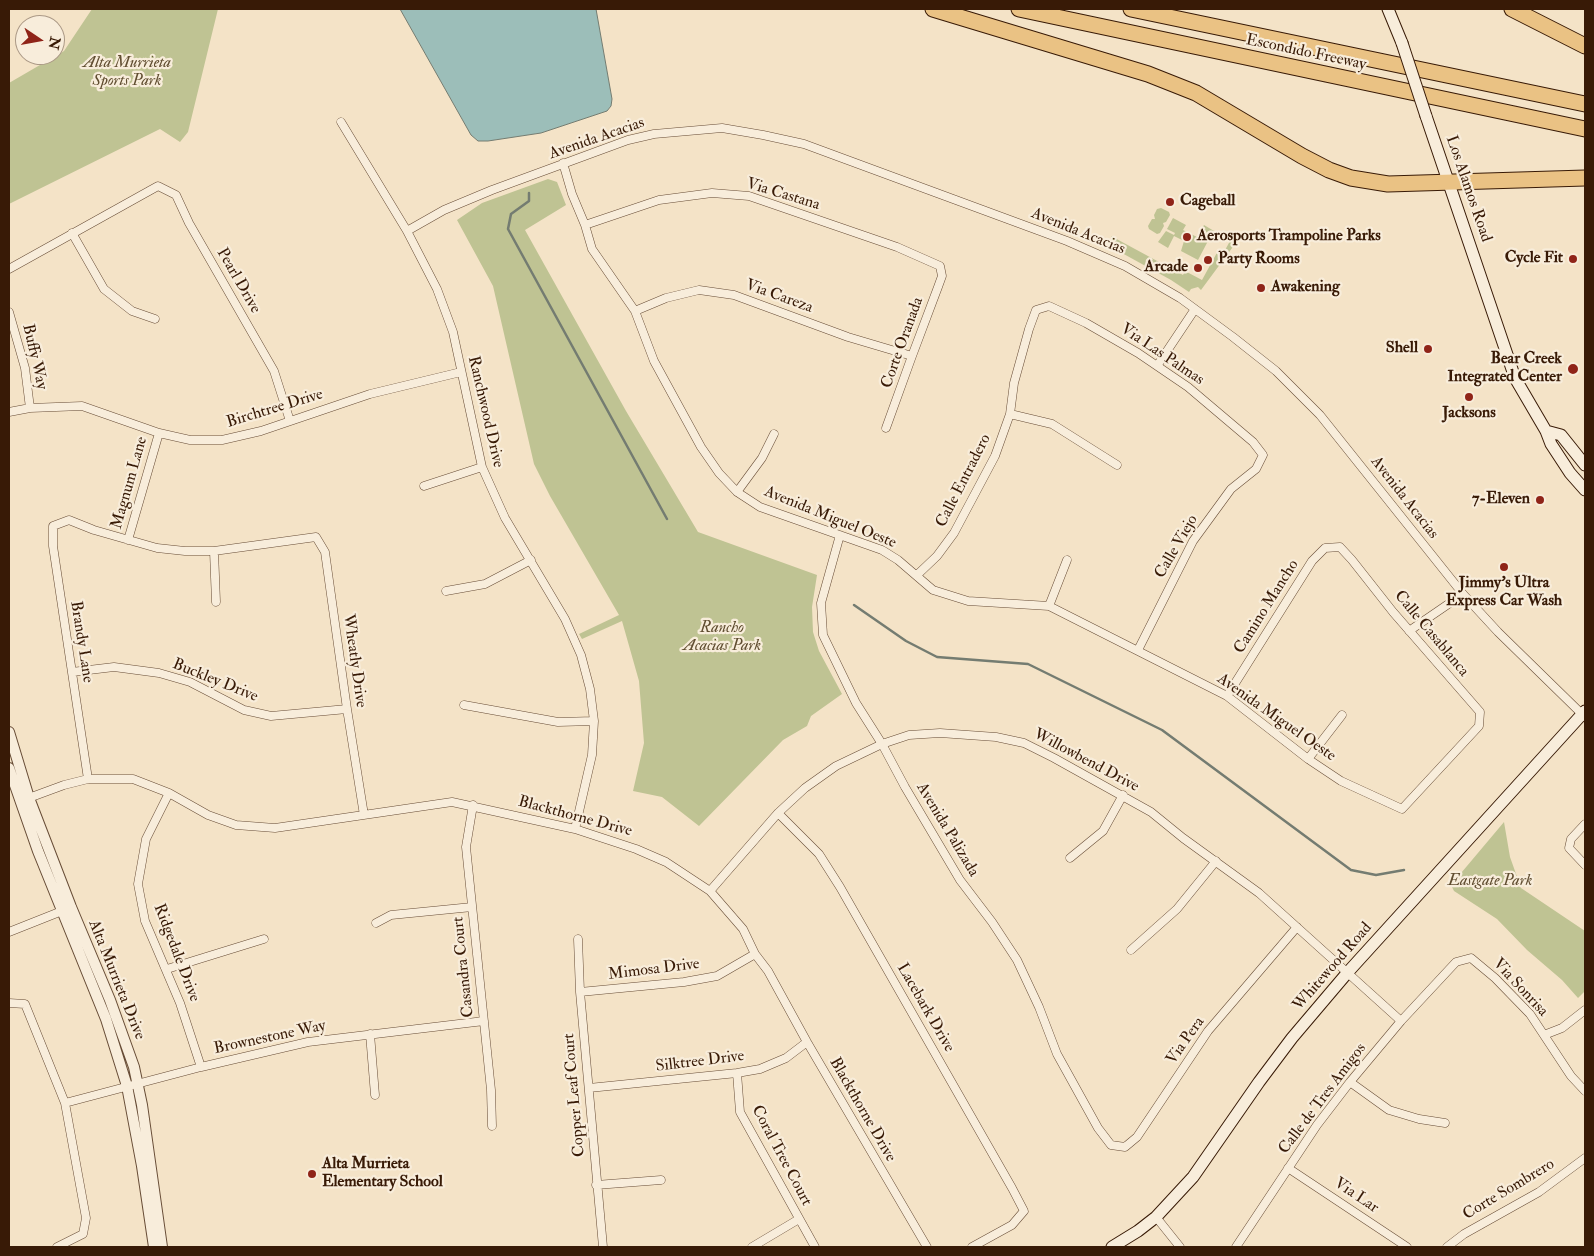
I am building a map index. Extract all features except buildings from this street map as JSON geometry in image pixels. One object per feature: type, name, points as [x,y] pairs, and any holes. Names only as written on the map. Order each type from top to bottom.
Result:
[{"type":"highway","points":[[933,9],[1148,74],[1196,93],[1305,158],[1351,178],[1388,184],[1585,178]]},
{"type":"highway","name":"Escondido Freeway","points":[[1019,9],[1585,129]]},
{"type":"highway","name":"Escondido Freeway","points":[[1131,9],[1585,104]]},
{"type":"highway","points":[[1512,9],[1585,46]]},
{"type":"main road","name":"Los Alamos Road","points":[[1388,9],[1402,43],[1450,182],[1515,378],[1546,431],[1551,444],[1570,473],[1585,490]]},
{"type":"main road","name":"Los Alamos Road","points":[[1546,431],[1561,436],[1585,465]]},
{"type":"main road","name":"Whitewood Road","points":[[1112,1247],[1156,1217],[1193,1177],[1292,1038],[1348,972],[1584,714]]},
{"type":"street","name":"Ranchwood Drive","points":[[341,122],[407,231],[437,289],[453,332],[482,468],[504,518],[565,619],[581,655],[590,689],[594,721],[592,755],[575,829]]},
{"type":"street","name":"Avenida Acacias","points":[[407,231],[444,210],[563,163],[628,140],[654,134],[722,128],[804,144],[1067,241],[1125,266],[1180,298],[1276,371],[1320,415],[1463,594],[1498,632],[1584,714]]},
{"type":"street","name":"Avenida Miguel Oeste","points":[[563,163],[592,249],[635,311],[654,361],[701,446],[718,473],[737,492],[760,507],[882,550],[917,575],[933,590],[968,601],[1049,606],[1227,696],[1308,759],[1341,781],[1402,809]]},
{"type":"street","name":"Pearl Drive","points":[[72,233],[158,186],[176,195],[189,223],[274,371],[290,421]]},
{"type":"street","name":"Via Castana","points":[[585,225],[658,200],[712,193],[749,196],[897,247],[940,266]]},
{"type":"street","points":[[9,269],[72,233],[104,289],[132,311],[155,319]]},
{"type":"street","name":"Corte Oranada","points":[[886,428],[942,276],[940,266]]},
{"type":"street","name":"Via Careza","points":[[635,311],[666,298],[699,290],[734,296],[848,337],[912,356]]},
{"type":"street","name":"Via Las Palmas","points":[[1029,329],[1036,310],[1049,306],[1086,322],[1188,387],[1252,442],[1263,455],[1256,469]]},
{"type":"street","points":[[1157,366],[1195,309]]},
{"type":"street","name":"Buffy Way","points":[[9,312],[25,368],[30,408]]},
{"type":"street","name":"Calle Entradero","points":[[917,575],[938,556],[954,533],[995,456],[1010,414],[1014,383],[1029,329]]},
{"type":"street","name":"Birchtree Drive","points":[[9,412],[30,408],[82,406],[159,433],[190,440],[222,440],[261,431],[370,394],[461,372]]},
{"type":"street","points":[[1010,414],[1052,424],[1117,465]]},
{"type":"street","name":"Magnum Lane","points":[[128,540],[159,433]]},
{"type":"street","points":[[737,492],[762,458],[774,434]]},
{"type":"street","points":[[424,486],[482,468]]},
{"type":"street","name":"Calle Viejo","points":[[1138,650],[1193,541],[1231,489],[1256,469]]},
{"type":"street","name":"Brandy Lane","points":[[88,779],[53,546],[53,526],[68,520],[128,540]]},
{"type":"street","name":"Avenida Palizada","points":[[840,535],[821,603],[823,635],[856,703],[882,744],[960,880],[1018,960],[1057,1054],[1098,1128]]},
{"type":"street","name":"Wheatly Drive","points":[[214,551],[316,537],[325,552],[364,815]]},
{"type":"street","points":[[128,540],[157,548],[185,551],[214,551],[216,602]]},
{"type":"street","name":"Calle Casablanca","points":[[1340,547],[1459,690],[1480,712],[1479,726],[1402,809]]},
{"type":"street","name":"Camino Mancho","points":[[1227,696],[1312,561],[1325,548],[1340,547]]},
{"type":"street","points":[[446,591],[486,584],[531,560]]},
{"type":"street","points":[[1049,606],[1067,560]]},
{"type":"street","points":[[1410,630],[1463,594]]},
{"type":"street","name":"Buckley Drive","points":[[72,672],[114,667],[160,673],[190,682],[244,710],[271,716],[347,708]]},
{"type":"street","points":[[464,705],[558,722],[594,721]]},
{"type":"street","points":[[1308,759],[1342,715]]},
{"type":"street","name":"Alta Murrieta Drive","points":[[9,732],[24,800]]},
{"type":"street","name":"Willowbend Drive","points":[[710,891],[778,813],[804,788],[836,766],[882,744],[909,735],[940,733],[996,737],[1024,744],[1151,812],[1258,893],[1348,972],[1400,1021]]},
{"type":"street","name":"Alta Murrieta Drive","points":[[9,768],[24,800],[67,909],[127,1086],[142,1166],[154,1247]]},
{"type":"street","name":"Blackthorne Drive","points":[[24,800],[88,779],[133,779],[169,793],[208,815],[236,824],[275,828],[452,802],[473,805],[575,829],[636,848],[666,862],[710,891],[743,929],[806,1042],[927,1247]]},
{"type":"street","name":"Ridgedale Drive","points":[[169,793],[146,840],[138,884],[145,921],[167,969],[201,1067]]},
{"type":"street","points":[[1070,858],[1103,831],[1123,796]]},
{"type":"street","name":"Casandra Court","points":[[473,805],[466,847],[491,1090],[492,1126]]},
{"type":"street","name":"Lacebark Drive","points":[[778,813],[819,854],[840,887],[1024,1211],[1012,1225],[972,1247]]},
{"type":"street","points":[[1585,824],[1571,839],[1569,848],[1585,865]]},
{"type":"street","points":[[1131,950],[1177,909],[1216,862]]},
{"type":"street","points":[[376,923],[391,915],[472,907]]},
{"type":"street","points":[[9,932],[67,909]]},
{"type":"street","name":"Alta Murrieta Drive","points":[[67,909],[110,1000],[134,1067],[144,1114],[162,1247]]},
{"type":"street","name":"Via Pera","points":[[1098,1128],[1111,1145],[1125,1146],[1137,1137],[1208,1031],[1297,927]]},
{"type":"street","name":"Copper Leaf Court","points":[[578,939],[580,992],[603,1247]]},
{"type":"street","points":[[167,969],[264,940]]},
{"type":"street","name":"Mimosa Drive","points":[[580,992],[684,982],[716,976],[756,954]]},
{"type":"street","name":"Via Sonrisa","points":[[1444,976],[1456,962],[1471,958],[1495,978],[1530,1014],[1571,1076],[1585,1091]]},
{"type":"street","name":"Calle de Tres Amigos","points":[[1236,1247],[1317,1125],[1350,1082],[1400,1021],[1444,976]]},
{"type":"street","points":[[9,1003],[25,1004],[65,1103],[86,1218],[83,1234],[57,1247]]},
{"type":"street","points":[[1544,1034],[1562,1028],[1585,1010]]},
{"type":"street","name":"Brownestone Way","points":[[65,1103],[201,1067],[308,1042],[484,1021]]},
{"type":"street","points":[[370,1034],[375,1095]]},
{"type":"street","name":"Silktree Drive","points":[[589,1088],[760,1069],[786,1058],[806,1042]]},
{"type":"street","name":"Coral Tree Court","points":[[737,1073],[740,1112],[815,1247]]},
{"type":"street","points":[[1350,1082],[1389,1110],[1419,1120],[1445,1123]]},
{"type":"street","name":"Corte Sombrero","points":[[1447,1247],[1464,1234],[1539,1192],[1585,1158]]},
{"type":"street","name":"Via Lar","points":[[1288,1168],[1407,1247]]},
{"type":"street","points":[[596,1185],[661,1180]]},
{"type":"street","points":[[1156,1217],[1180,1247]]},
{"type":"street","points":[[752,1247],[800,1219]]},
{"type":"green space","name":"Alta Murrieta Sports Park","points":[[92,9],[218,9],[188,132],[180,142],[160,129],[9,204],[9,83],[40,65],[65,65],[65,50]]},
{"type":"green space","name":"Rancho Acacias Park","points":[[548,179],[557,182],[566,205],[525,230],[626,411],[698,532],[817,575],[812,607],[813,632],[819,651],[842,694],[811,716],[807,726],[783,740],[699,826],[662,797],[633,791],[644,743],[639,681],[622,621],[582,639],[579,634],[619,615],[550,496],[534,464],[493,286],[457,220],[482,203]]},
{"type":"green space","points":[[1161,208],[1169,212],[1170,215],[1166,222],[1163,223],[1164,226],[1160,233],[1157,234],[1149,229],[1148,226],[1152,219],[1155,219],[1154,215],[1157,209]]},
{"type":"green space","points":[[1173,218],[1186,225],[1183,230],[1197,237],[1204,225],[1214,231],[1211,236],[1208,234],[1205,239],[1208,241],[1198,260],[1181,251],[1184,241],[1174,236],[1168,248],[1158,242],[1166,231],[1174,235],[1175,233],[1167,229]]},
{"type":"green space","points":[[1111,236],[1183,275],[1185,271],[1202,280],[1219,249],[1224,252],[1230,241],[1235,244],[1201,290],[1198,287],[1191,289],[1189,292],[1111,247]]},
{"type":"green space","name":"Eastgate Park","points":[[1504,822],[1510,857],[1521,888],[1585,931],[1585,991],[1578,998],[1562,980],[1527,950],[1497,919],[1454,891],[1451,885]]},
{"type":"water","points":[[400,9],[596,9],[612,99],[611,106],[607,111],[541,133],[478,141],[471,135]]},
{"type":"waterway","points":[[529,193],[529,201],[511,214],[508,229],[667,519]]},
{"type":"waterway","points":[[854,605],[906,641],[937,657],[1028,664],[1162,730],[1351,870],[1376,875],[1404,870]]},
{"type":"place","name":"Cageball","points":[[1170,202]]},
{"type":"place","name":"Aerosports Trampoline Parks","points":[[1187,237]]},
{"type":"place","name":"Cycle Fit","points":[[1573,259]]},
{"type":"place","name":"Party Rooms","points":[[1208,260]]},
{"type":"place","name":"Arcade","points":[[1198,268]]},
{"type":"place","name":"Awakening","points":[[1261,288]]},
{"type":"place","name":"Shell","points":[[1428,349]]},
{"type":"place","name":"Bear Creek Integrated Center","points":[[1573,369]]},
{"type":"place","name":"Jacksons","points":[[1469,397]]},
{"type":"place","name":"7-Eleven","points":[[1540,500]]},
{"type":"place","name":"Jimmy's Ultra Express Car Wash","points":[[1504,567]]},
{"type":"place","name":"Alta Murrieta Elementary School","points":[[312,1174]]}]
